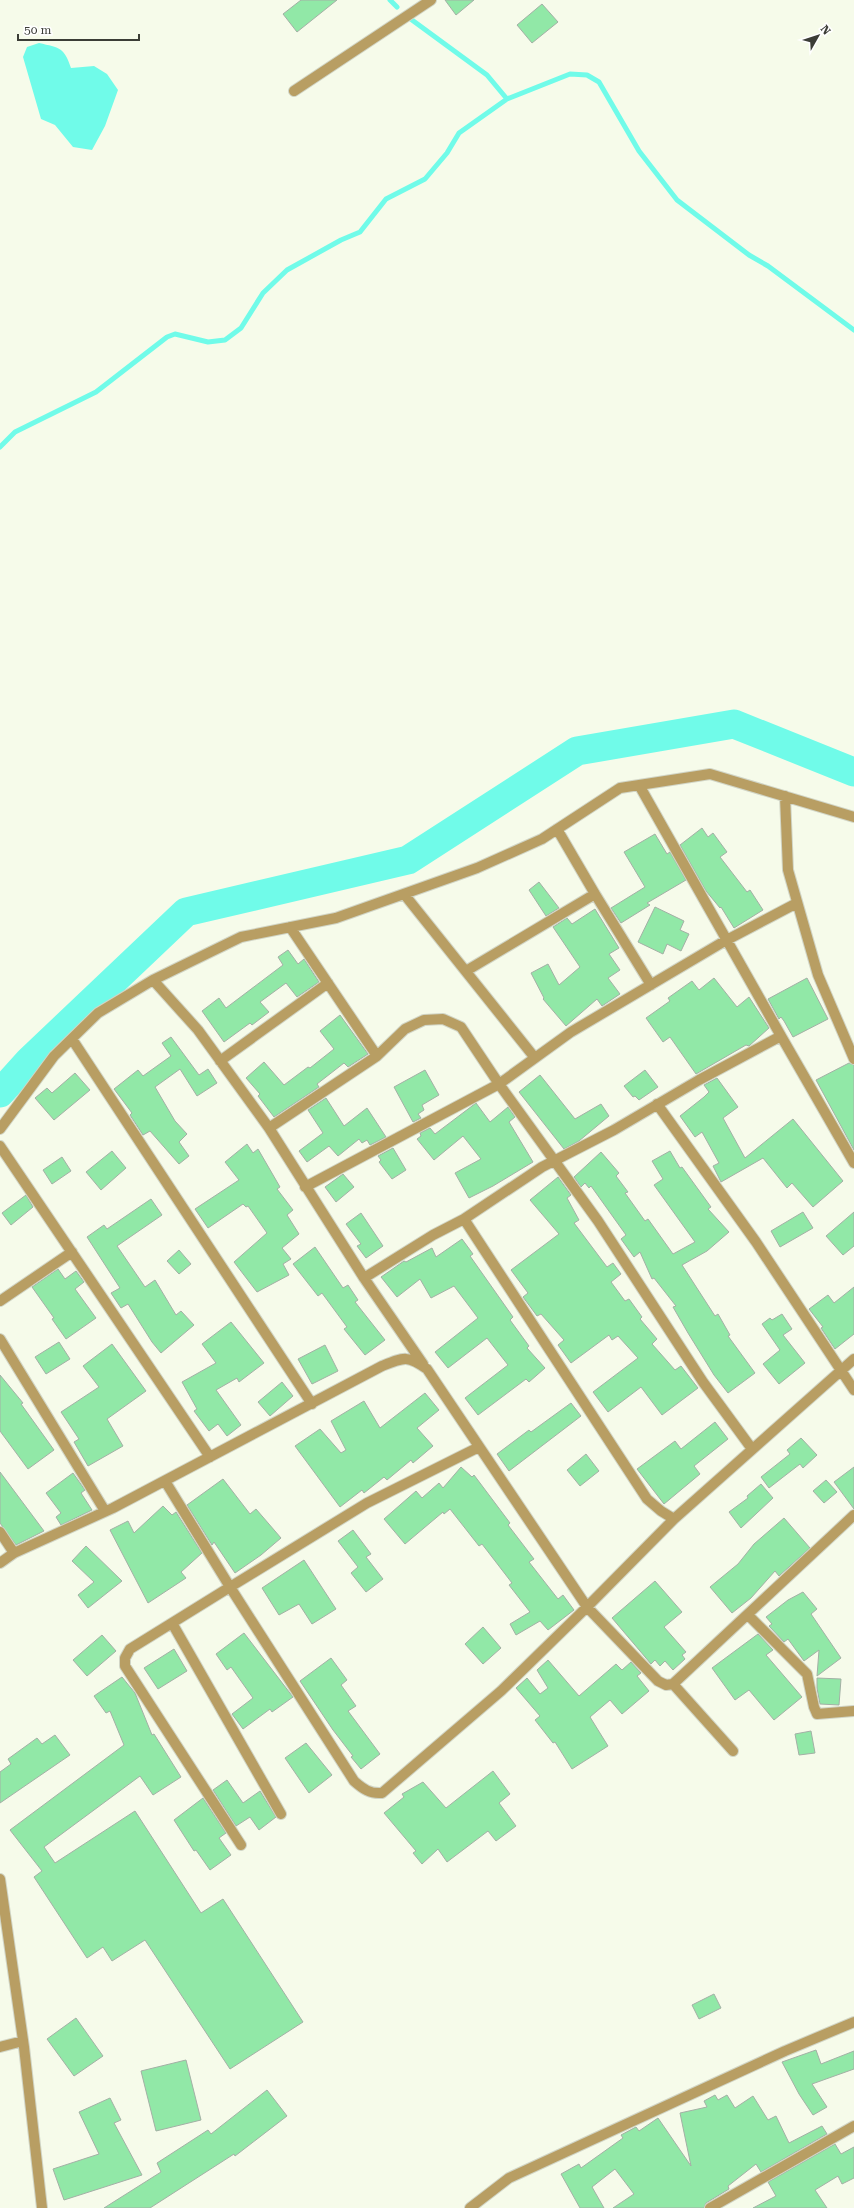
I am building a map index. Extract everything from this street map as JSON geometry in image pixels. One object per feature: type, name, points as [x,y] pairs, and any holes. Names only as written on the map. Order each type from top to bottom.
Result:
[{"type":"street","points":[[294,91],[430,0]]},
{"type":"street","points":[[0,1129],[54,1056],[98,1013],[153,980],[240,938],[336,918],[477,868],[542,838],[620,788],[710,774],[854,817]]},
{"type":"street","points":[[639,785],[728,939],[781,1036],[854,1163]]},
{"type":"street","points":[[785,796],[788,870],[818,975],[854,1060]]},
{"type":"street","points":[[557,829],[651,985]]},
{"type":"street","points":[[404,894],[535,1058]]},
{"type":"street","points":[[466,971],[595,894]]},
{"type":"street","points":[[305,1187],[498,1084],[571,1032],[728,939],[797,902]]},
{"type":"street","points":[[290,927],[378,1056]]},
{"type":"street","points":[[153,980],[198,1030],[269,1128],[364,1278],[587,1607],[658,1681],[666,1685],[673,1684],[854,1515]]},
{"type":"street","points":[[220,1061],[328,983]]},
{"type":"street","points":[[269,1128],[378,1056],[405,1029],[424,1020],[443,1019],[461,1027],[498,1084],[598,1221],[703,1382],[752,1450]]},
{"type":"street","points":[[364,1278],[433,1235],[464,1220],[554,1161],[614,1130],[657,1104],[781,1036]]},
{"type":"street","points":[[72,1039],[312,1404]]},
{"type":"street","points":[[657,1104],[756,1242],[854,1390]]},
{"type":"street","points":[[0,1146],[210,1457]]},
{"type":"street","points":[[464,1220],[647,1499],[660,1511],[674,1519]]},
{"type":"street","points":[[0,1301],[72,1252]]},
{"type":"street","points":[[0,1339],[105,1511]]},
{"type":"street","points":[[0,1563],[14,1553],[105,1511],[165,1481],[399,1359],[414,1359],[427,1369]]},
{"type":"street","points":[[165,1481],[230,1587],[354,1781],[364,1790],[374,1794],[382,1793],[501,1691],[674,1519],[854,1359]]},
{"type":"street","points":[[241,1845],[125,1666],[125,1658],[130,1649],[367,1503],[479,1446]]},
{"type":"street","points":[[0,1532],[14,1553]]},
{"type":"street","points":[[748,1615],[807,1674],[814,1707],[817,1714],[854,1711]]},
{"type":"street","points":[[172,1623],[281,1814]]},
{"type":"street","points":[[673,1684],[733,1751]]},
{"type":"street","points":[[0,1879],[23,2041],[42,2208]]},
{"type":"street","points":[[470,2208],[508,2178],[785,2051],[854,2022]]},
{"type":"street","points":[[0,2047],[23,2041]]},
{"type":"street","points":[[710,2208],[854,2126]]},
{"type":"water","points":[[39,43],[52,46],[63,52],[71,68],[94,66],[107,74],[118,90],[105,126],[92,150],[73,147],[55,125],[41,119],[23,57],[27,47]]},
{"type":"building","points":[[301,0],[337,0],[297,32],[283,14]]},
{"type":"building","points":[[445,0],[474,0],[456,15]]},
{"type":"building","points":[[542,4],[558,22],[532,43],[517,25]]},
{"type":"building","points":[[702,828],[708,837],[713,833],[727,852],[720,857],[747,892],[750,890],[763,910],[734,928],[721,907],[720,908],[706,891],[680,845]]},
{"type":"building","points":[[655,834],[667,854],[670,852],[686,880],[647,903],[650,905],[621,923],[611,908],[645,887],[624,852]]},
{"type":"building","points":[[539,882],[559,908],[546,916],[529,890]]},
{"type":"building","points":[[655,907],[684,921],[680,930],[689,934],[681,951],[667,944],[663,954],[638,942]]},
{"type":"building","points":[[595,909],[619,948],[609,954],[620,970],[608,978],[620,994],[602,1006],[597,999],[566,1026],[543,999],[544,998],[531,973],[548,964],[559,985],[580,967],[553,927],[567,918],[572,924]]},
{"type":"building","points":[[288,950],[298,964],[304,959],[319,982],[297,997],[286,983],[260,1002],[269,1012],[252,1025],[250,1023],[224,1042],[202,1011],[219,998],[226,1008],[283,965],[278,957]]},
{"type":"building","points":[[714,978],[737,1007],[749,997],[769,1028],[749,1046],[746,1045],[696,1074],[670,1037],[663,1042],[646,1018],[670,1001],[668,998],[692,981],[699,990]]},
{"type":"building","points":[[807,978],[828,1019],[793,1037],[781,1017],[779,1019],[768,999]]},
{"type":"building","points":[[340,1015],[368,1054],[348,1067],[344,1063],[317,1084],[319,1087],[274,1117],[258,1096],[260,1094],[246,1078],[264,1062],[284,1085],[308,1067],[310,1068],[334,1049],[320,1031]]},
{"type":"building","points":[[171,1037],[199,1075],[208,1069],[217,1083],[197,1096],[180,1069],[155,1087],[175,1121],[187,1134],[179,1142],[189,1156],[179,1164],[150,1131],[143,1135],[130,1115],[132,1113],[114,1089],[138,1070],[143,1076],[171,1056],[162,1043]]},
{"type":"building","points":[[849,1063],[854,1065],[854,1150],[816,1080]]},
{"type":"building","points":[[425,1070],[439,1095],[422,1105],[424,1110],[418,1114],[421,1118],[413,1122],[394,1087]]},
{"type":"building","points":[[645,1070],[658,1087],[639,1100],[635,1096],[633,1097],[624,1086]]},
{"type":"building","points":[[75,1073],[90,1090],[54,1120],[35,1098],[47,1088],[52,1093]]},
{"type":"building","points":[[540,1075],[575,1119],[601,1104],[609,1116],[579,1141],[564,1149],[519,1092]]},
{"type":"building","points":[[717,1078],[738,1107],[723,1118],[745,1158],[793,1119],[843,1181],[813,1207],[792,1183],[787,1188],[763,1158],[721,1182],[713,1166],[719,1163],[702,1132],[695,1137],[680,1116],[709,1092],[704,1085]]},
{"type":"building","points":[[326,1098],[344,1126],[367,1108],[386,1137],[370,1145],[367,1140],[362,1143],[359,1139],[338,1156],[329,1146],[307,1162],[299,1151],[323,1133],[308,1110]]},
{"type":"building","points":[[476,1103],[490,1122],[508,1107],[515,1117],[509,1122],[533,1162],[493,1186],[469,1198],[455,1173],[481,1159],[463,1136],[434,1160],[417,1139],[421,1136],[420,1133],[430,1128],[435,1134]]},
{"type":"building","points":[[247,1144],[253,1153],[258,1149],[280,1187],[277,1189],[293,1210],[287,1215],[299,1234],[282,1248],[291,1259],[283,1264],[289,1275],[257,1292],[234,1262],[267,1233],[248,1206],[246,1207],[243,1204],[208,1228],[195,1209],[239,1180],[225,1162]]},
{"type":"building","points":[[393,1148],[406,1170],[392,1179],[379,1162],[381,1160],[378,1156]]},
{"type":"building","points":[[112,1151],[126,1168],[101,1190],[86,1172]]},
{"type":"building","points":[[670,1151],[680,1168],[682,1167],[711,1207],[708,1209],[729,1232],[707,1251],[682,1265],[715,1316],[718,1314],[730,1335],[728,1336],[755,1373],[728,1393],[714,1375],[688,1333],[673,1307],[676,1306],[654,1278],[652,1279],[640,1252],[634,1257],[621,1239],[626,1235],[591,1186],[589,1188],[585,1183],[581,1187],[574,1177],[601,1152],[619,1173],[616,1176],[628,1192],[625,1193],[645,1221],[648,1219],[673,1254],[695,1242],[654,1185],[663,1179],[652,1161]]},
{"type":"building","points":[[62,1157],[71,1171],[52,1184],[43,1170]]},
{"type":"building","points":[[343,1174],[354,1187],[336,1202],[325,1187]]},
{"type":"building","points":[[558,1177],[571,1195],[567,1198],[579,1220],[574,1223],[607,1267],[613,1263],[621,1274],[611,1282],[625,1301],[629,1299],[642,1317],[640,1319],[657,1339],[652,1344],[675,1370],[681,1366],[698,1388],[662,1415],[641,1387],[608,1412],[593,1392],[638,1358],[618,1336],[612,1340],[609,1335],[571,1363],[558,1345],[564,1340],[541,1314],[537,1316],[523,1297],[528,1293],[511,1270],[559,1234],[530,1200]]},
{"type":"building","points":[[26,1195],[33,1207],[11,1225],[2,1213]]},
{"type":"building","points":[[151,1199],[162,1215],[117,1246],[145,1287],[155,1280],[176,1315],[181,1311],[194,1325],[161,1353],[152,1342],[128,1304],[121,1308],[111,1293],[120,1288],[87,1237],[104,1225],[107,1229]]},
{"type":"building","points":[[803,1212],[813,1228],[780,1247],[771,1231]]},
{"type":"building","points":[[854,1212],[854,1246],[843,1255],[826,1236]]},
{"type":"building","points":[[361,1213],[383,1246],[366,1258],[357,1246],[361,1244],[346,1224]]},
{"type":"building","points":[[462,1239],[473,1254],[470,1256],[513,1317],[510,1320],[529,1346],[527,1348],[545,1368],[529,1382],[526,1379],[478,1415],[465,1398],[508,1365],[487,1338],[448,1368],[435,1352],[478,1318],[454,1286],[431,1298],[420,1279],[397,1297],[381,1277],[404,1261],[406,1262],[432,1248],[436,1257]]},
{"type":"building","points":[[315,1247],[343,1288],[348,1285],[358,1300],[355,1302],[385,1340],[365,1355],[344,1329],[347,1327],[322,1293],[318,1296],[293,1264]]},
{"type":"building","points":[[179,1250],[191,1264],[179,1274],[167,1261]]},
{"type":"building","points":[[58,1269],[65,1279],[76,1271],[84,1282],[75,1289],[96,1318],[66,1339],[52,1319],[54,1318],[32,1287]]},
{"type":"building","points":[[854,1287],[854,1334],[835,1349],[821,1328],[823,1327],[809,1309],[828,1295],[834,1303]]},
{"type":"building","points":[[782,1314],[792,1329],[783,1335],[805,1363],[779,1384],[763,1364],[780,1350],[762,1324],[770,1318],[772,1320]]},
{"type":"building","points":[[231,1322],[264,1363],[239,1382],[237,1378],[216,1390],[241,1425],[227,1436],[218,1424],[209,1431],[194,1411],[197,1409],[182,1382],[216,1363],[202,1344]]},
{"type":"building","points":[[59,1342],[70,1359],[46,1374],[35,1357]]},
{"type":"building","points":[[112,1344],[146,1391],[107,1419],[123,1446],[88,1466],[74,1442],[79,1439],[61,1412],[99,1387],[83,1366]]},
{"type":"building","points":[[325,1345],[338,1371],[312,1384],[298,1359]]},
{"type":"building","points":[[0,1375],[23,1403],[21,1404],[54,1450],[28,1469],[0,1431]]},
{"type":"building","points":[[282,1382],[293,1396],[270,1416],[258,1402]]},
{"type":"building","points":[[425,1393],[439,1410],[417,1428],[433,1446],[413,1463],[411,1460],[387,1480],[384,1477],[364,1493],[362,1490],[340,1507],[295,1446],[320,1429],[341,1453],[346,1450],[331,1421],[364,1401],[380,1428]]},
{"type":"building","points":[[571,1403],[581,1416],[509,1471],[497,1454],[529,1430],[531,1432]]},
{"type":"building","points":[[715,1422],[728,1439],[694,1466],[700,1474],[664,1504],[637,1469],[675,1441],[681,1449]]},
{"type":"building","points":[[801,1438],[817,1455],[803,1468],[800,1464],[769,1488],[761,1477],[790,1454],[787,1450]]},
{"type":"building","points":[[586,1454],[599,1471],[580,1486],[567,1470]]},
{"type":"building","points":[[461,1467],[472,1477],[474,1475],[510,1523],[508,1525],[534,1559],[529,1562],[558,1599],[563,1595],[574,1610],[548,1630],[540,1621],[516,1635],[510,1624],[530,1612],[509,1585],[512,1583],[482,1544],[479,1546],[450,1509],[444,1514],[443,1512],[405,1544],[384,1519],[416,1491],[422,1498],[439,1483],[443,1488]]},
{"type":"building","points":[[854,1467],[854,1509],[834,1482]]},
{"type":"building","points":[[0,1472],[44,1531],[16,1545],[0,1523]]},
{"type":"building","points":[[73,1473],[85,1490],[81,1493],[92,1510],[61,1525],[56,1517],[61,1513],[46,1493]]},
{"type":"building","points":[[223,1479],[250,1514],[256,1509],[281,1538],[261,1555],[235,1573],[214,1542],[212,1545],[187,1505]]},
{"type":"building","points":[[826,1480],[837,1492],[824,1503],[813,1491]]},
{"type":"building","points":[[761,1484],[773,1498],[741,1528],[729,1512],[748,1498],[747,1496]]},
{"type":"building","points":[[163,1506],[172,1515],[176,1512],[202,1553],[181,1572],[186,1578],[148,1603],[110,1530],[128,1521],[134,1533]]},
{"type":"building","points":[[784,1518],[810,1548],[779,1576],[775,1571],[751,1598],[732,1613],[710,1587],[738,1564],[754,1544]]},
{"type":"building","points":[[353,1530],[371,1554],[366,1557],[383,1579],[366,1592],[351,1573],[358,1567],[338,1541]]},
{"type":"building","points":[[86,1546],[122,1581],[88,1608],[78,1595],[94,1582],[72,1561]]},
{"type":"building","points":[[304,1560],[336,1609],[312,1624],[299,1604],[279,1615],[262,1588]]},
{"type":"building","points":[[655,1581],[682,1612],[664,1627],[686,1652],[682,1655],[685,1659],[673,1670],[665,1661],[660,1666],[655,1660],[651,1664],[612,1618]]},
{"type":"building","points":[[803,1592],[817,1609],[811,1614],[841,1658],[817,1676],[819,1650],[804,1661],[788,1639],[784,1642],[769,1626],[772,1624],[766,1617],[788,1600]]},
{"type":"building","points":[[483,1627],[501,1648],[483,1664],[465,1644]]},
{"type":"building","points":[[244,1633],[293,1697],[272,1712],[270,1709],[243,1729],[232,1714],[253,1698],[231,1667],[227,1670],[216,1654]]},
{"type":"building","points":[[758,1634],[773,1650],[766,1655],[802,1697],[774,1720],[749,1690],[735,1700],[712,1668]]},
{"type":"building","points":[[102,1635],[116,1651],[87,1676],[73,1660]]},
{"type":"building","points":[[174,1649],[187,1671],[158,1689],[144,1668]]},
{"type":"building","points":[[331,1658],[347,1680],[341,1685],[356,1706],[348,1711],[380,1754],[361,1769],[351,1757],[353,1756],[333,1730],[300,1681]]},
{"type":"building","points":[[548,1660],[579,1696],[616,1664],[622,1670],[631,1662],[641,1673],[637,1676],[649,1691],[622,1714],[610,1700],[590,1717],[608,1746],[572,1769],[555,1742],[553,1743],[535,1720],[540,1716],[516,1688],[527,1678],[540,1694],[548,1688],[537,1670]]},
{"type":"building","points":[[122,1677],[135,1693],[152,1735],[154,1734],[181,1777],[153,1795],[140,1776],[44,1847],[55,1863],[135,1811],[201,1913],[223,1899],[303,2022],[230,2069],[145,1940],[112,1961],[103,1947],[87,1958],[34,1877],[42,1871],[10,1830],[124,1745],[110,1711],[106,1713],[94,1696]]},
{"type":"building","points":[[817,1678],[841,1679],[839,1705],[820,1704]]},
{"type":"building","points":[[811,1731],[815,1753],[799,1755],[795,1734]]},
{"type":"building","points":[[55,1735],[70,1755],[0,1803],[0,1772],[11,1764],[8,1759],[37,1738],[42,1744]]},
{"type":"building","points":[[306,1743],[332,1775],[309,1793],[285,1758]]},
{"type":"building","points":[[493,1771],[510,1794],[499,1803],[516,1826],[496,1841],[488,1831],[447,1862],[438,1849],[422,1864],[413,1853],[416,1851],[384,1813],[404,1797],[402,1794],[423,1782],[446,1808]]},
{"type":"building","points":[[227,1780],[243,1803],[260,1791],[276,1817],[259,1830],[250,1817],[236,1826],[213,1790]]},
{"type":"building","points":[[203,1798],[226,1833],[219,1838],[231,1855],[210,1870],[196,1850],[194,1851],[174,1820]]},
{"type":"building","points":[[714,1994],[721,2008],[699,2019],[692,2005]]},
{"type":"building","points":[[76,2018],[103,2056],[74,2076],[47,2039]]},
{"type":"building","points":[[816,2050],[821,2064],[854,2051],[854,2069],[812,2084],[827,2107],[813,2115],[799,2094],[782,2062]]},
{"type":"building","points":[[186,2060],[201,2120],[156,2131],[141,2071]]},
{"type":"building","points":[[267,2090],[287,2116],[235,2156],[234,2154],[150,2208],[104,2208],[161,2172],[157,2163],[208,2130],[211,2134]]},
{"type":"building","points":[[715,2095],[718,2100],[727,2095],[735,2108],[753,2096],[768,2120],[776,2116],[789,2143],[822,2126],[827,2134],[761,2172],[756,2164],[728,2186],[729,2189],[706,2203],[704,2208],[613,2208],[634,2194],[615,2169],[592,2187],[604,2208],[580,2208],[561,2174],[579,2164],[581,2168],[623,2138],[621,2135],[636,2127],[639,2131],[658,2118],[691,2166],[680,2113],[707,2107],[704,2101]]},
{"type":"building","points":[[110,2098],[121,2120],[114,2123],[142,2175],[64,2200],[53,2169],[99,2154],[79,2112]]},
{"type":"building","points":[[835,2144],[841,2154],[854,2147],[854,2178],[842,2184],[838,2176],[815,2190],[827,2208],[753,2208],[776,2196],[768,2182]]},
{"type":"waterway","points":[[390,0],[397,7]]},
{"type":"waterway","points":[[412,20],[487,75],[507,99]]},
{"type":"waterway","points":[[0,447],[15,432],[96,392],[167,337],[175,334],[208,342],[225,340],[241,328],[263,293],[287,270],[341,240],[360,232],[386,199],[425,179],[447,153],[459,133],[507,99],[570,74],[587,75],[599,82],[639,151],[677,200],[749,255],[768,266],[854,330]]},
{"type":"waterway","points":[[0,1093],[29,1061],[186,912],[408,860],[577,751],[734,724],[854,772]]}]
